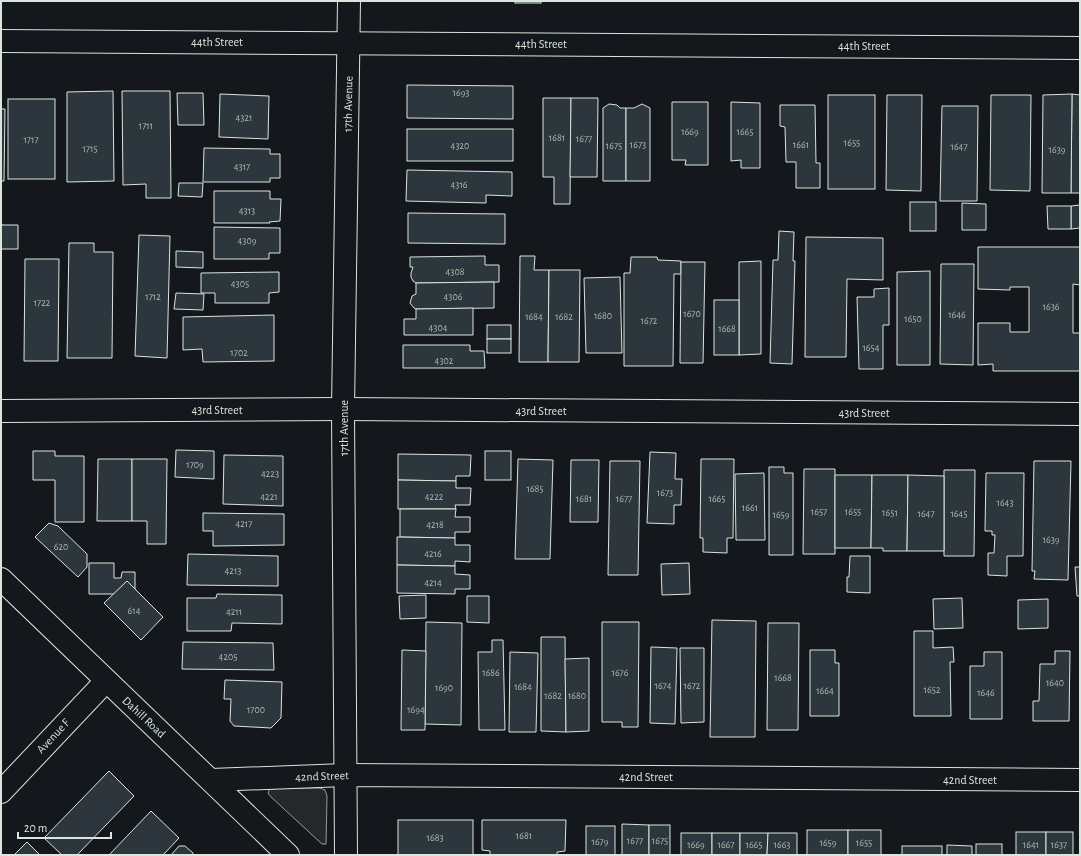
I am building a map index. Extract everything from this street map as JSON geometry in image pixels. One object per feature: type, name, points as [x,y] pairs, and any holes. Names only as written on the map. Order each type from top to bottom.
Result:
[{"type":"street","name":"17th Avenue","points":[[346,855],[344,409],[349,1]]},
{"type":"street","name":"44th Street","points":[[1,41],[349,42],[1080,48]]},
{"type":"street","name":"43rd Street","points":[[1,411],[344,409],[1080,414]]},
{"type":"street","name":"Dahill Road","points":[[1,579],[288,855]]},
{"type":"street","name":"Avenue F","points":[[1,792],[106,681]]},
{"type":"street","name":"42nd Street","points":[[211,780],[345,775],[1080,780]]},
{"type":"shaded area","points":[[270,788],[320,788],[325,790],[327,796],[326,844],[322,844],[270,796],[268,793]]},
{"type":"building","points":[[515,1],[541,1],[541,3],[515,3]]},
{"type":"building","points":[[407,85],[513,86],[513,119],[407,118]]},
{"type":"building","points":[[113,91],[114,181],[67,182],[67,92]]},
{"type":"building","points":[[122,91],[170,91],[171,198],[146,198],[146,184],[123,185]]},
{"type":"building","points":[[177,93],[203,93],[204,125],[178,125]]},
{"type":"building","points":[[220,94],[269,96],[268,139],[219,137]]},
{"type":"building","points":[[1072,94],[1080,95],[1080,193],[1071,193]]},
{"type":"building","points":[[1072,94],[1071,193],[1042,193],[1043,95]]},
{"type":"building","points":[[828,95],[875,95],[875,189],[828,189]]},
{"type":"building","points":[[887,95],[922,95],[921,191],[886,190]]},
{"type":"building","points":[[991,95],[1031,95],[1030,191],[990,190]]},
{"type":"building","points":[[543,98],[571,98],[570,204],[554,204],[554,177],[543,177]]},
{"type":"building","points":[[571,98],[598,98],[597,177],[570,177]]},
{"type":"building","points":[[8,99],[55,99],[55,179],[8,179]]},
{"type":"building","points":[[672,102],[708,102],[708,165],[685,165],[686,160],[672,160]]},
{"type":"building","points":[[731,102],[760,103],[760,168],[741,168],[741,160],[731,161]]},
{"type":"building","points":[[609,104],[617,105],[620,108],[626,108],[626,181],[603,181],[603,108]]},
{"type":"building","points":[[642,104],[650,108],[650,181],[626,181],[626,108],[634,108]]},
{"type":"building","points":[[780,105],[815,105],[816,163],[820,163],[820,188],[796,188],[796,162],[786,162],[785,127],[780,126]]},
{"type":"building","points":[[942,106],[978,106],[977,201],[940,201]]},
{"type":"building","points":[[1,109],[5,109],[4,181],[1,181]]},
{"type":"building","points":[[407,129],[513,129],[513,161],[407,161]]},
{"type":"building","points":[[204,148],[270,149],[270,154],[280,154],[280,178],[270,178],[270,182],[203,182]]},
{"type":"building","points":[[407,170],[512,172],[512,196],[486,195],[486,203],[406,201]]},
{"type":"building","points":[[179,183],[203,183],[202,197],[178,196]]},
{"type":"building","points":[[214,191],[270,191],[270,199],[281,199],[280,221],[269,222],[270,223],[214,223]]},
{"type":"building","points":[[910,202],[936,202],[936,231],[910,231]]},
{"type":"building","points":[[962,203],[986,204],[986,230],[962,230]]},
{"type":"building","points":[[1080,205],[1080,228],[1071,229],[1071,206]]},
{"type":"building","points":[[1047,206],[1071,206],[1071,229],[1048,229]]},
{"type":"building","points":[[408,213],[505,214],[505,244],[408,243]]},
{"type":"building","points":[[1,222],[2,225],[18,225],[18,249],[1,249]]},
{"type":"building","points":[[214,227],[280,228],[280,253],[269,253],[269,259],[214,259]]},
{"type":"building","points":[[779,231],[794,232],[793,261],[795,261],[792,364],[770,363],[773,260],[778,260]]},
{"type":"building","points":[[139,235],[170,236],[167,358],[135,356]]},
{"type":"building","points":[[806,237],[883,238],[883,280],[847,279],[846,357],[805,357]]},
{"type":"building","points":[[69,243],[94,243],[94,252],[113,252],[112,358],[67,358]]},
{"type":"building","points":[[978,247],[1080,247],[1080,285],[1073,284],[1073,333],[1080,333],[1080,371],[993,371],[993,364],[978,365],[978,323],[1010,323],[1010,332],[1029,332],[1029,287],[1010,287],[1010,290],[978,289]]},
{"type":"building","points":[[176,251],[203,252],[203,268],[176,267]]},
{"type":"building","points":[[485,256],[485,265],[499,265],[499,282],[416,283],[411,277],[413,267],[410,267],[410,257]]},
{"type":"building","points":[[520,256],[535,256],[534,270],[549,270],[548,362],[519,362]]},
{"type":"building","points":[[631,257],[657,257],[658,260],[681,261],[681,274],[674,274],[673,366],[624,366],[624,273],[630,273]]},
{"type":"building","points":[[25,259],[59,259],[58,361],[24,361]]},
{"type":"building","points":[[761,261],[761,354],[739,355],[739,262]]},
{"type":"building","points":[[681,262],[705,262],[703,363],[680,363]]},
{"type":"building","points":[[941,264],[974,264],[973,365],[940,364]]},
{"type":"building","points":[[549,270],[580,270],[579,362],[548,362]]},
{"type":"building","points":[[930,271],[930,365],[897,365],[897,272]]},
{"type":"building","points":[[279,272],[279,292],[269,293],[269,303],[215,303],[215,293],[201,293],[201,273]]},
{"type":"building","points":[[620,277],[622,353],[586,353],[584,278]]},
{"type":"building","points":[[494,282],[494,308],[416,309],[410,303],[412,296],[416,294],[416,283]]},
{"type":"building","points":[[889,288],[889,325],[883,325],[883,369],[859,369],[857,297],[874,297],[874,289]]},
{"type":"building","points":[[176,293],[204,294],[203,310],[174,309]]},
{"type":"building","points":[[714,300],[739,300],[739,355],[714,355]]},
{"type":"building","points":[[473,308],[473,335],[404,335],[404,319],[416,319],[416,309]]},
{"type":"building","points":[[274,315],[274,361],[203,362],[202,349],[183,350],[183,317]]},
{"type":"building","points":[[487,325],[511,325],[511,339],[487,339]]},
{"type":"building","points":[[487,339],[511,339],[511,353],[487,353]]},
{"type":"building","points":[[403,345],[470,345],[470,351],[484,351],[485,368],[403,368]]},
{"type":"building","points":[[176,450],[214,451],[214,479],[175,477]]},
{"type":"building","points":[[33,451],[55,451],[55,456],[84,456],[84,522],[55,522],[55,480],[33,480]]},
{"type":"building","points":[[485,451],[511,451],[511,480],[485,480]]},
{"type":"building","points":[[650,452],[676,453],[675,479],[682,479],[681,505],[674,505],[674,524],[647,523]]},
{"type":"building","points":[[398,454],[471,455],[470,476],[456,476],[456,481],[398,480]]},
{"type":"building","points":[[224,455],[283,456],[283,506],[223,504]]},
{"type":"building","points":[[98,459],[132,459],[132,521],[97,521]]},
{"type":"building","points":[[132,459],[167,459],[166,544],[147,544],[147,521],[132,521]]},
{"type":"building","points":[[518,459],[553,460],[550,559],[515,559]]},
{"type":"building","points":[[701,459],[734,459],[733,538],[727,538],[727,553],[703,552],[703,538],[700,538]]},
{"type":"building","points":[[571,460],[599,460],[598,522],[570,522]]},
{"type":"building","points":[[610,461],[640,461],[638,575],[608,575]]},
{"type":"building","points":[[1034,461],[1071,461],[1068,580],[1034,579],[1035,571],[1032,571]]},
{"type":"building","points":[[769,467],[784,467],[784,473],[793,473],[793,555],[769,555]]},
{"type":"building","points":[[804,469],[835,469],[835,554],[803,554]]},
{"type":"building","points":[[944,470],[975,470],[974,556],[944,556]]},
{"type":"building","points":[[764,473],[765,540],[736,540],[735,474]]},
{"type":"building","points":[[986,473],[1024,473],[1023,556],[1007,556],[1007,576],[988,575],[988,553],[994,553],[995,535],[992,535],[992,531],[985,531]]},
{"type":"building","points":[[835,475],[872,475],[871,548],[835,548]]},
{"type":"building","points":[[872,475],[908,475],[907,551],[883,551],[883,548],[871,548]]},
{"type":"building","points":[[908,475],[944,476],[944,551],[907,551]]},
{"type":"building","points":[[398,480],[456,481],[456,488],[471,488],[470,505],[455,505],[456,509],[398,509]]},
{"type":"building","points":[[400,509],[456,509],[455,517],[470,517],[470,532],[455,532],[455,538],[400,537]]},
{"type":"building","points":[[203,513],[284,514],[284,545],[213,546],[213,531],[203,531]]},
{"type":"building","points":[[49,523],[58,526],[87,554],[87,567],[78,577],[35,537]]},
{"type":"building","points":[[397,537],[455,538],[455,545],[470,545],[470,562],[455,561],[455,566],[397,565]]},
{"type":"building","points":[[188,554],[278,556],[278,586],[187,585]]},
{"type":"building","points":[[850,556],[870,556],[870,593],[847,592],[847,577],[849,577]]},
{"type":"building","points":[[89,563],[114,563],[114,578],[121,578],[122,572],[135,572],[135,589],[127,581],[114,594],[89,594]]},
{"type":"building","points":[[689,563],[690,594],[662,595],[661,564]]},
{"type":"building","points":[[397,565],[455,566],[455,574],[470,575],[470,589],[455,589],[455,594],[397,593]]},
{"type":"building","points":[[1075,567],[1080,567],[1080,596],[1077,596]]},
{"type":"building","points":[[127,581],[163,617],[141,640],[104,603]]},
{"type":"building","points":[[217,594],[282,595],[282,624],[232,623],[231,631],[187,631],[187,598],[216,598]]},
{"type":"building","points":[[426,595],[426,618],[400,619],[399,596]]},
{"type":"building","points":[[467,596],[489,596],[489,623],[467,622]]},
{"type":"building","points":[[962,598],[963,628],[934,629],[933,599]]},
{"type":"building","points":[[1048,599],[1048,628],[1018,629],[1018,600]]},
{"type":"building","points":[[712,620],[756,621],[755,737],[710,737]]},
{"type":"building","points":[[426,622],[462,623],[461,725],[425,724]]},
{"type":"building","points":[[602,622],[639,622],[638,727],[622,727],[622,722],[602,722]]},
{"type":"building","points":[[768,623],[799,623],[798,730],[767,730]]},
{"type":"building","points":[[914,631],[933,631],[933,648],[953,647],[954,662],[950,662],[951,716],[914,716]]},
{"type":"building","points":[[541,637],[565,637],[566,732],[541,731]]},
{"type":"building","points":[[492,640],[503,640],[505,730],[479,730],[478,652],[492,652]]},
{"type":"building","points":[[183,642],[273,643],[274,670],[182,669]]},
{"type":"building","points":[[651,647],[677,648],[675,724],[650,723]]},
{"type":"building","points":[[680,648],[704,648],[704,722],[681,723]]},
{"type":"building","points":[[402,650],[426,651],[425,730],[401,730]]},
{"type":"building","points":[[810,650],[835,650],[835,663],[839,663],[839,716],[810,716]]},
{"type":"building","points":[[1055,651],[1070,651],[1069,721],[1033,721],[1033,701],[1039,701],[1040,664],[1055,664]]},
{"type":"building","points":[[510,652],[538,653],[536,732],[509,732]]},
{"type":"building","points":[[984,652],[1002,652],[1002,719],[970,719],[970,666],[984,666]]},
{"type":"building","points":[[589,658],[589,731],[566,732],[565,659]]},
{"type":"building","points":[[225,680],[282,682],[281,718],[271,728],[234,726],[230,721],[231,699],[224,699]]},
{"type":"building","points":[[109,771],[134,796],[77,855],[62,855],[44,838]]},
{"type":"building","points":[[151,811],[179,838],[163,855],[109,855]]},
{"type":"building","points":[[398,820],[473,820],[473,855],[398,855]]},
{"type":"building","points":[[482,820],[566,820],[565,851],[557,852],[557,855],[490,855],[490,851],[482,850]]},
{"type":"building","points":[[622,824],[649,825],[649,855],[622,855]]},
{"type":"building","points":[[649,825],[670,825],[670,855],[649,855]]},
{"type":"building","points":[[586,826],[615,826],[615,855],[586,855]]},
{"type":"building","points":[[807,830],[848,830],[848,855],[807,855]]},
{"type":"building","points":[[848,830],[881,830],[881,855],[848,855]]},
{"type":"building","points":[[1016,832],[1046,832],[1046,855],[1016,855]]},
{"type":"building","points":[[1046,832],[1073,832],[1073,855],[1046,855]]},
{"type":"building","points":[[681,833],[712,833],[712,855],[681,855]]},
{"type":"building","points":[[712,833],[740,833],[740,855],[712,855]]},
{"type":"building","points":[[740,833],[768,833],[767,855],[740,855]]},
{"type":"building","points":[[768,833],[797,833],[797,855],[767,855]]},
{"type":"building","points":[[27,842],[40,855],[14,855]]},
{"type":"building","points":[[976,844],[1002,844],[1002,855],[976,855]]},
{"type":"building","points":[[947,845],[972,846],[972,855],[947,855]]},
{"type":"building","points":[[179,846],[185,846],[193,853],[193,855],[171,855]]},
{"type":"building","points":[[902,846],[942,846],[942,855],[902,855]]}]
